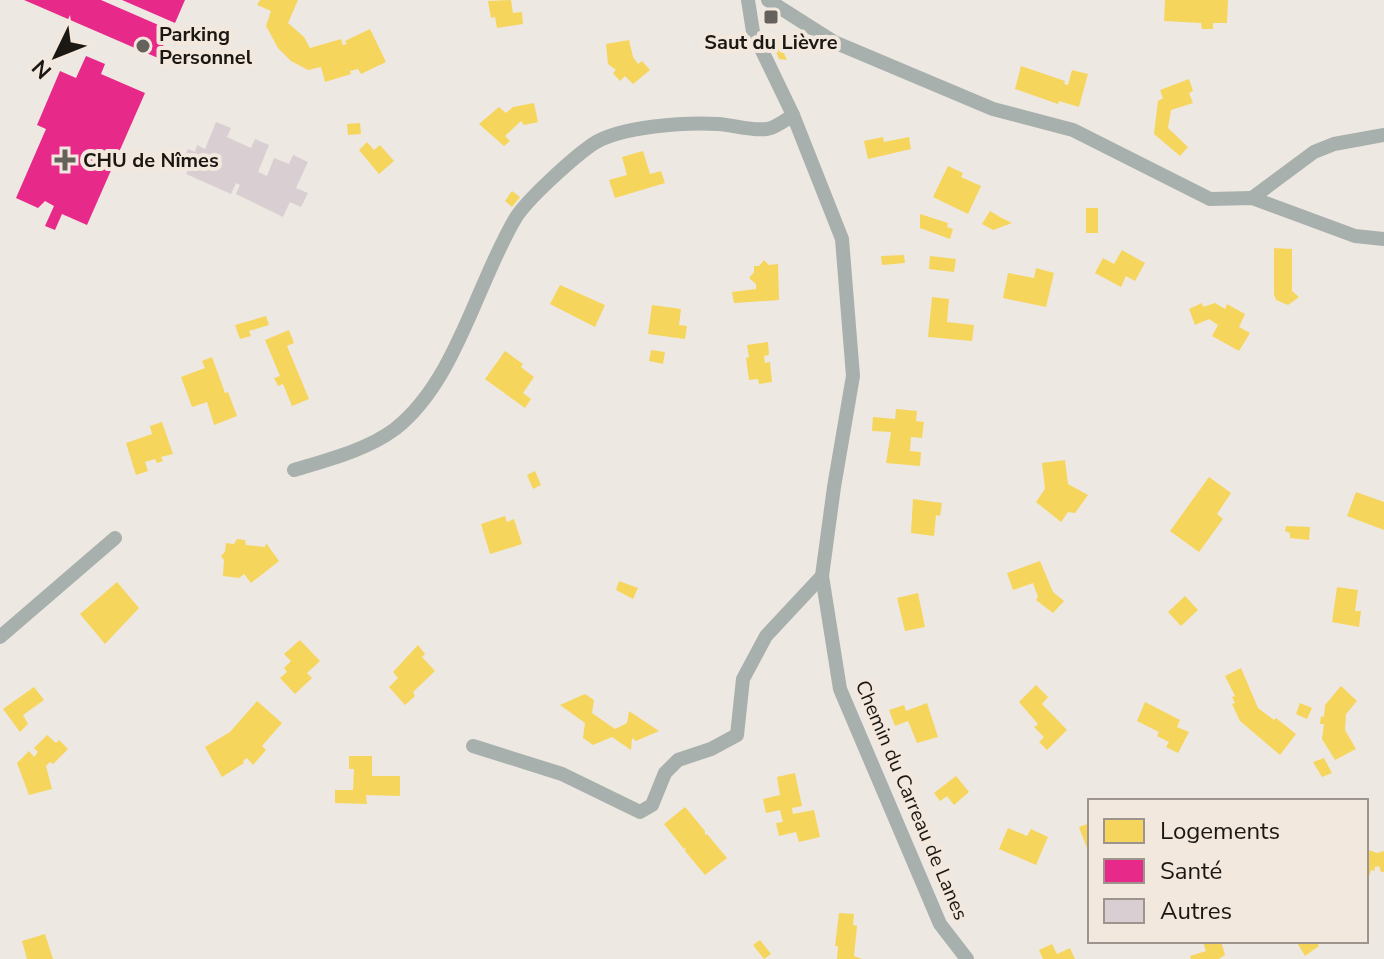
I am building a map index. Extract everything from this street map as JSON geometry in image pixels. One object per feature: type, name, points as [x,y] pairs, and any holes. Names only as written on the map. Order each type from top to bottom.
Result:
[{"type":"street","name":"Chemin du Carreau de Lanes","points":[[748,0],[753,32],[793,115],[842,239],[853,376],[822,576],[840,689],[940,924],[967,959]]},
{"type":"street","points":[[768,0],[834,42],[993,109],[1073,130],[1210,199],[1252,198],[1355,236],[1384,239]]},
{"type":"street","points":[[294,470],[335,458],[383,437],[397,427],[429,393],[459,338],[485,276],[516,215],[570,161],[595,142],[610,135],[683,123],[769,129],[793,115]]},
{"type":"street","points":[[1252,198],[1314,152],[1347,141],[1384,135]]},
{"type":"street","points":[[0,637],[115,538]]},
{"type":"street","points":[[473,746],[562,774],[640,812],[652,805],[665,773],[678,760],[711,749],[737,735],[743,679],[766,636],[822,576]]},
{"type":"building: Logements","points":[[260,0],[298,0],[288,23],[304,37],[310,48],[341,39],[343,45],[347,44],[345,41],[370,29],[386,62],[361,74],[358,69],[325,82],[321,67],[308,70],[291,61],[278,48],[266,26],[271,11],[257,5]]},
{"type":"building: Logements","points":[[511,0],[513,13],[522,12],[523,24],[497,28],[495,17],[491,18],[488,1]]},
{"type":"building: Logements","points":[[1165,0],[1228,0],[1227,23],[1213,23],[1213,29],[1202,29],[1201,23],[1164,21]]},
{"type":"building: Logements","points":[[776,35],[787,60],[779,59],[770,38]]},
{"type":"building: Logements","points":[[629,40],[633,57],[638,64],[642,61],[650,70],[633,84],[625,76],[620,81],[613,73],[616,70],[608,64],[606,44]]},
{"type":"building: Logements","points":[[1021,66],[1065,81],[1064,84],[1068,85],[1072,70],[1088,74],[1079,107],[1059,101],[1058,104],[1015,89]]},
{"type":"building: Logements","points":[[1189,79],[1193,103],[1171,110],[1168,128],[1188,147],[1180,156],[1154,134],[1158,101],[1163,98],[1160,90]]},
{"type":"building: Logements","points":[[534,103],[538,122],[524,125],[521,121],[505,136],[510,141],[504,146],[479,124],[499,107],[506,113],[513,107]]},
{"type":"building: Logements","points":[[360,123],[361,134],[348,135],[347,124]]},
{"type":"building: Logements","points":[[883,137],[884,142],[909,137],[911,149],[868,159],[864,141]]},
{"type":"building: Logements","points":[[367,142],[374,150],[380,145],[394,161],[379,174],[359,150]]},
{"type":"building: Logements","points":[[643,151],[650,174],[661,171],[665,183],[615,198],[609,180],[627,175],[622,157]]},
{"type":"building: Logements","points":[[948,166],[963,173],[961,177],[981,186],[968,214],[933,197]]},
{"type":"building: Logements","points":[[512,191],[520,197],[512,207],[505,201]]},
{"type":"building: Logements","points":[[1086,208],[1098,208],[1098,233],[1086,233]]},
{"type":"building: Logements","points":[[990,211],[1012,223],[993,230],[982,224]]},
{"type":"building: Logements","points":[[920,214],[948,223],[947,227],[953,229],[950,239],[920,228]]},
{"type":"building: Logements","points":[[1274,248],[1292,249],[1292,291],[1299,297],[1288,305],[1276,300],[1274,294]]},
{"type":"building: Logements","points":[[1122,250],[1145,263],[1135,281],[1126,276],[1121,287],[1095,273],[1103,258],[1114,264]]},
{"type":"building: Logements","points":[[904,255],[905,263],[882,265],[881,256]]},
{"type":"building: Logements","points":[[930,256],[956,259],[954,272],[929,269]]},
{"type":"building: Logements","points":[[764,260],[769,265],[778,264],[779,300],[734,303],[732,292],[756,289],[756,284],[749,278],[754,266],[759,266]]},
{"type":"building: Logements","points":[[1036,268],[1054,273],[1046,307],[1003,298],[1008,273],[1034,278]]},
{"type":"building: Logements","points":[[560,285],[605,305],[595,327],[550,304]]},
{"type":"building: Logements","points":[[932,297],[949,299],[947,322],[974,325],[972,341],[928,337]]},
{"type":"building: Logements","points":[[1202,303],[1203,307],[1215,303],[1225,309],[1227,304],[1245,314],[1239,327],[1250,333],[1239,351],[1212,336],[1218,325],[1209,319],[1195,325],[1189,309]]},
{"type":"building: Logements","points":[[652,305],[681,309],[679,325],[687,326],[685,339],[648,334]]},
{"type":"building: Logements","points":[[266,316],[269,325],[249,331],[251,336],[240,339],[235,325]]},
{"type":"building: Logements","points":[[289,330],[294,343],[287,346],[309,399],[292,406],[283,384],[278,386],[274,378],[280,376],[265,340]]},
{"type":"building: Logements","points":[[768,342],[769,355],[764,356],[765,363],[770,362],[772,382],[759,384],[758,379],[749,380],[747,345]]},
{"type":"building: Logements","points":[[651,350],[665,352],[663,364],[649,361]]},
{"type":"building: Logements","points":[[505,351],[534,377],[523,393],[531,399],[525,408],[485,379]]},
{"type":"building: Logements","points":[[212,357],[237,416],[214,425],[207,402],[192,407],[181,377],[205,368],[202,361]]},
{"type":"building: Logements","points":[[896,409],[917,411],[916,421],[924,422],[922,438],[911,437],[910,451],[921,452],[920,466],[886,463],[891,432],[872,431],[873,417],[895,419]]},
{"type":"building: Logements","points":[[162,422],[173,454],[161,457],[163,461],[157,463],[155,459],[145,462],[148,471],[136,475],[126,443],[152,434],[150,426]]},
{"type":"building: Logements","points":[[1065,460],[1068,484],[1088,495],[1075,513],[1068,512],[1061,522],[1036,502],[1045,489],[1042,463]]},
{"type":"building: Logements","points":[[535,471],[541,485],[533,489],[527,475]]},
{"type":"building: Logements","points":[[1209,477],[1231,493],[1217,514],[1223,519],[1199,552],[1170,531]]},
{"type":"building: Logements","points":[[1356,492],[1384,502],[1384,530],[1347,516]]},
{"type":"building: Logements","points":[[913,499],[942,503],[940,516],[936,515],[934,536],[911,533]]},
{"type":"building: Logements","points":[[505,516],[507,522],[514,519],[522,544],[490,554],[481,524]]},
{"type":"building: Logements","points":[[1286,526],[1310,527],[1309,540],[1290,538],[1290,533],[1285,531]]},
{"type":"building: Logements","points":[[237,539],[245,540],[246,545],[265,547],[266,543],[279,561],[251,583],[244,574],[239,578],[223,576],[224,560],[221,556],[226,543],[234,544]]},
{"type":"building: Logements","points":[[1040,561],[1053,592],[1064,601],[1053,613],[1036,600],[1038,597],[1033,583],[1013,590],[1007,573]]},
{"type":"building: Logements","points":[[619,581],[638,588],[633,599],[616,590]]},
{"type":"building: Logements","points":[[117,582],[139,608],[105,644],[80,614]]},
{"type":"building: Logements","points":[[1337,587],[1358,590],[1355,611],[1361,611],[1359,627],[1332,622]]},
{"type":"building: Logements","points":[[918,593],[925,627],[905,631],[897,598]]},
{"type":"building: Logements","points":[[1185,596],[1198,610],[1181,626],[1168,612]]},
{"type":"building: Logements","points":[[300,640],[320,661],[307,673],[312,678],[295,694],[280,678],[287,672],[284,668],[291,661],[284,654]]},
{"type":"building: Logements","points":[[418,645],[425,654],[422,657],[435,671],[413,692],[415,696],[405,705],[389,687],[398,678],[393,672]]},
{"type":"building: Logements","points":[[1241,668],[1258,708],[1296,734],[1280,755],[1240,721],[1232,704],[1235,703],[1232,697],[1235,696],[1225,676]]},
{"type":"building: Logements","points":[[1036,685],[1048,697],[1042,704],[1067,730],[1047,750],[1039,742],[1044,737],[1034,727],[1038,724],[1019,702]]},
{"type":"building: Logements","points":[[1341,686],[1357,701],[1346,714],[1345,730],[1356,749],[1335,760],[1322,739],[1324,724],[1320,724],[1325,705]]},
{"type":"building: Logements","points":[[34,687],[44,700],[23,715],[28,724],[20,732],[3,709]]},
{"type":"building: Logements","points":[[585,694],[594,700],[592,713],[615,729],[627,723],[629,711],[659,731],[636,741],[632,738],[631,750],[612,737],[593,745],[583,738],[585,723],[560,705]]},
{"type":"building: Logements","points":[[257,701],[282,723],[262,746],[266,750],[253,765],[247,758],[222,777],[205,747],[230,732]]},
{"type":"building: Logements","points":[[1145,702],[1180,720],[1177,727],[1189,732],[1178,753],[1166,747],[1169,742],[1157,736],[1159,732],[1137,721]]},
{"type":"building: Logements","points":[[927,703],[938,737],[917,743],[908,721],[895,726],[889,710],[904,705],[906,711]]},
{"type":"building: Logements","points":[[1300,703],[1312,708],[1307,719],[1296,714]]},
{"type":"building: Logements","points":[[47,735],[56,743],[59,740],[68,749],[53,764],[50,762],[46,766],[52,789],[29,795],[17,763],[29,751],[34,757],[38,752],[34,748]]},
{"type":"building: Logements","points":[[349,756],[372,756],[372,776],[400,776],[400,796],[366,795],[367,804],[335,803],[335,790],[353,790],[354,769],[349,769]]},
{"type":"building: Logements","points":[[1324,758],[1332,773],[1322,777],[1313,762]]},
{"type":"building: Logements","points":[[795,773],[802,806],[792,808],[793,814],[814,810],[820,837],[799,842],[796,832],[779,836],[776,823],[783,822],[780,810],[766,813],[763,799],[780,795],[777,777]]},
{"type":"building: Logements","points":[[956,776],[969,792],[954,805],[947,796],[940,801],[934,793]]},
{"type":"building: Logements","points":[[685,807],[727,858],[705,875],[685,851],[686,847],[684,849],[664,824]]},
{"type":"building: Logements","points":[[1088,824],[1088,851],[1079,827]]},
{"type":"building: Logements","points":[[1008,828],[1027,836],[1031,829],[1048,837],[1036,865],[999,849]]},
{"type":"building: Logements","points":[[1368,850],[1377,853],[1384,851],[1384,872],[1379,866],[1371,870],[1368,880]]},
{"type":"building: Logements","points":[[839,913],[854,914],[853,925],[857,926],[854,956],[862,959],[837,959],[838,946],[835,946]]},
{"type":"building: Logements","points":[[45,934],[53,959],[27,959],[22,941]]},
{"type":"building: Logements","points":[[760,940],[771,954],[764,959],[753,945]]},
{"type":"building: Logements","points":[[1203,943],[1222,943],[1225,955],[1219,959],[1191,959],[1190,956],[1206,951]]},
{"type":"building: Logements","points":[[1297,943],[1317,943],[1319,946],[1305,956]]},
{"type":"building: Logements","points":[[1052,944],[1057,954],[1070,948],[1075,959],[1043,959],[1039,950]]},
{"type":"building: Santé","name":"Parking Personnel","points":[[24,0],[101,0],[170,30],[158,58]]},
{"type":"building: Santé","points":[[122,0],[185,0],[175,23]]},
{"type":"building: Santé","points":[[86,56],[105,64],[101,74],[145,93],[87,225],[62,214],[55,230],[45,226],[54,206],[45,201],[38,208],[16,198],[46,129],[37,125],[60,71],[76,78]]},
{"type":"building: Autres","points":[[216,122],[231,128],[227,137],[251,148],[255,139],[269,145],[258,172],[267,176],[274,158],[289,164],[293,155],[308,162],[296,188],[308,193],[301,207],[290,202],[283,217],[236,194],[240,185],[236,183],[231,194],[186,174],[191,163],[183,159],[188,149],[195,152],[197,145],[205,149]]},
{"type":"place","name":"Saut du Lièvre","points":[[771,17]]},
{"type":"place","name":"Parking Personnel","points":[[143,46]]},
{"type":"place","name":"CHU de Nîmes","points":[[65,160]]}]
